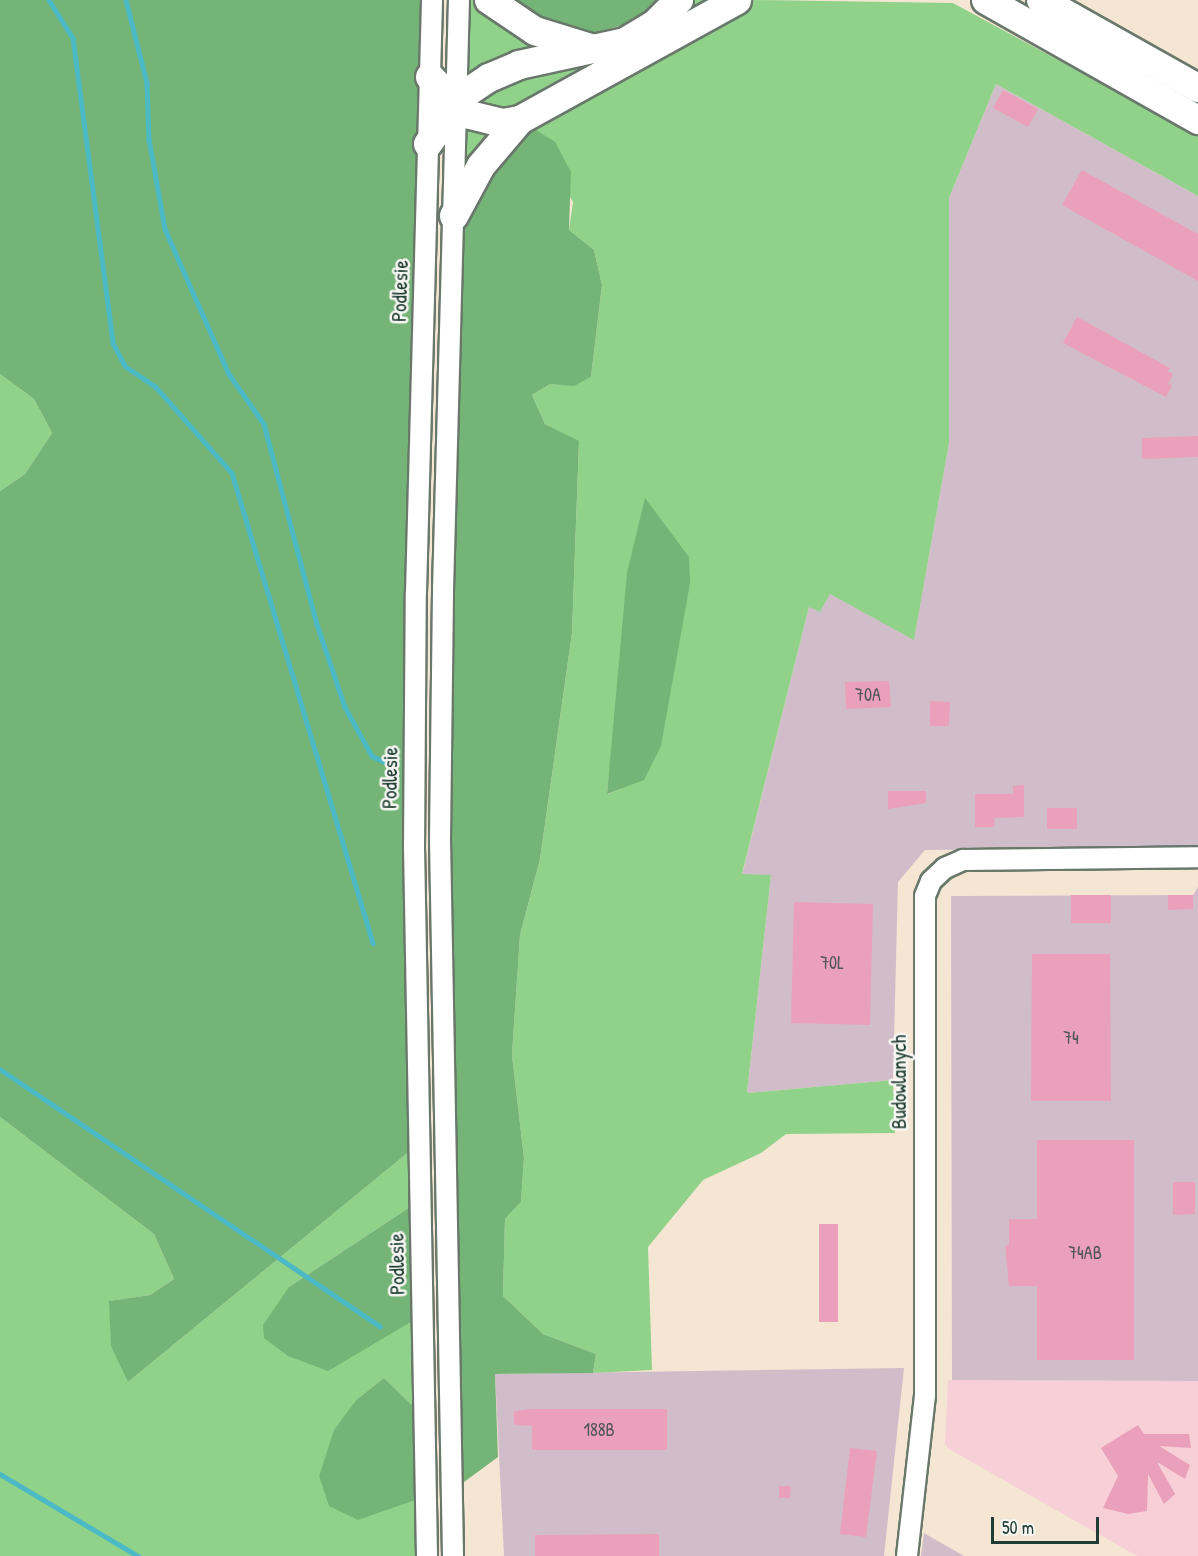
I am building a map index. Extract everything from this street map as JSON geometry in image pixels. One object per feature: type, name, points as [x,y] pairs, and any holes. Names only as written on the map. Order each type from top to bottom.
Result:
[{"type":"highway","points":[[489,0],[535,31],[596,49]]},
{"type":"highway","points":[[428,144],[465,94],[503,71],[596,49],[640,34],[679,0]]},
{"type":"highway","points":[[454,216],[481,166],[520,120],[737,0]]},
{"type":"highway","points":[[1041,0],[1198,88]]},
{"type":"highway","points":[[986,2],[1198,120]]},
{"type":"highway","points":[[430,77],[466,114],[490,122],[520,120]]},
{"type":"street","name":"Podlesie","points":[[427,1556],[414,850],[432,0]]},
{"type":"street","points":[[453,1556],[440,838],[443,590],[459,0]]},
{"type":"street","name":"Budowlanych","points":[[907,1556],[926,1395],[925,896],[931,881],[963,860],[1198,857]]},
{"type":"shaded area","points":[[996,84],[1198,196],[1198,848],[925,850],[898,882],[893,1080],[747,1093],[771,875],[742,875],[809,607],[830,594],[914,639],[949,443],[949,198]]},
{"type":"shaded area","points":[[1198,887],[1198,1381],[952,1380],[951,896],[1193,895]]},
{"type":"shaded area","points":[[904,1368],[884,1556],[504,1556],[495,1374]]},
{"type":"shaded area","points":[[948,1380],[1198,1381],[1198,1556],[1137,1556],[949,1449],[945,1444]]},
{"type":"shaded area","points":[[924,1533],[964,1556],[921,1556]]},
{"type":"green space","points":[[0,0],[424,0],[411,1150],[128,1382],[111,1346],[109,1301],[150,1295],[174,1279],[154,1234],[0,1117],[0,491],[25,474],[52,433],[34,399],[0,374]]},
{"type":"green space","points":[[468,0],[482,0],[549,42],[464,86]]},
{"type":"green space","points":[[511,0],[662,0],[639,20],[593,34],[557,26]]},
{"type":"green space","points":[[689,0],[725,0],[503,116],[468,103]]},
{"type":"green space","points":[[754,0],[953,3],[1198,136],[1198,196],[996,84],[949,198],[949,443],[914,640],[830,594],[820,612],[809,607],[742,874],[771,875],[747,1093],[893,1080],[895,1133],[786,1134],[761,1153],[703,1180],[648,1247],[652,1370],[593,1373],[596,1354],[543,1334],[503,1296],[505,1219],[521,1202],[524,1158],[512,1055],[520,935],[540,859],[572,633],[579,442],[545,424],[532,395],[550,384],[574,385],[591,377],[602,285],[594,250],[569,230],[573,202],[528,125]],"holes":[[[612,749],[644,779],[608,794]]]},
{"type":"green space","points":[[465,122],[501,131],[464,182]]},
{"type":"green space","points":[[528,125],[555,142],[571,172],[569,230],[594,250],[602,285],[591,377],[574,386],[550,384],[532,395],[545,424],[579,441],[572,633],[540,859],[520,935],[512,1055],[524,1158],[521,1202],[505,1219],[503,1296],[543,1334],[596,1354],[593,1373],[495,1374],[498,1457],[460,1485],[449,857],[460,236],[466,211]]},
{"type":"green space","points":[[0,374],[34,399],[52,433],[25,474],[0,491]]},
{"type":"green space","points":[[645,498],[689,557],[690,583],[661,746],[644,780],[607,794],[627,573]]},
{"type":"green space","points":[[0,1117],[154,1234],[174,1279],[150,1295],[110,1301],[128,1382],[411,1150],[413,1205],[289,1287],[414,1320],[416,1409],[384,1378],[356,1400],[335,1430],[319,1476],[418,1499],[419,1556],[0,1556]]},
{"type":"green space","points":[[413,1205],[414,1320],[328,1371],[288,1356],[264,1338],[263,1325],[289,1287]]},
{"type":"green space","points":[[384,1378],[416,1409],[418,1499],[358,1520],[329,1506],[319,1476],[334,1430],[356,1400]]},
{"type":"building","points":[[1003,90],[1038,109],[1028,127],[993,108]]},
{"type":"building","points":[[1082,170],[1198,234],[1198,281],[1062,205]]},
{"type":"building","points":[[1077,317],[1170,368],[1167,371],[1173,374],[1168,384],[1172,385],[1166,397],[1063,343]]},
{"type":"building","points":[[1198,436],[1198,457],[1142,459],[1142,438]]},
{"type":"building","points":[[889,681],[891,707],[846,709],[845,682]]},
{"type":"building","points":[[930,701],[950,702],[949,726],[930,726]]},
{"type":"building","points":[[1024,785],[1024,817],[994,818],[995,827],[975,827],[975,794],[1013,794],[1013,786]]},
{"type":"building","points":[[888,791],[926,791],[926,803],[888,809]]},
{"type":"building","points":[[1047,808],[1077,808],[1077,829],[1047,829]]},
{"type":"building","points":[[1071,895],[1111,895],[1111,923],[1071,923]]},
{"type":"building","points":[[1168,895],[1193,895],[1193,909],[1168,910]]},
{"type":"building","points":[[794,902],[873,904],[870,1025],[791,1023]]},
{"type":"building","points":[[1032,954],[1110,954],[1111,1101],[1031,1101]]},
{"type":"building","points":[[1037,1140],[1134,1140],[1134,1360],[1037,1360],[1037,1286],[1009,1286],[1005,1245],[1009,1245],[1009,1219],[1037,1219]]},
{"type":"building","points":[[1173,1182],[1195,1182],[1195,1214],[1173,1215]]},
{"type":"building","points":[[819,1224],[838,1224],[838,1322],[819,1322]]},
{"type":"building","points":[[667,1409],[667,1450],[532,1450],[532,1426],[514,1425],[514,1411]]},
{"type":"building","points":[[1138,1425],[1144,1434],[1189,1434],[1191,1448],[1159,1446],[1190,1465],[1185,1479],[1157,1462],[1175,1494],[1164,1504],[1148,1474],[1147,1511],[1128,1514],[1103,1508],[1118,1476],[1101,1448]]},
{"type":"building","points":[[850,1448],[877,1451],[866,1537],[840,1534]]},
{"type":"building","points":[[779,1486],[791,1486],[790,1498],[779,1498]]},
{"type":"building","points":[[659,1534],[659,1556],[535,1556],[535,1535]]},
{"type":"waterway","points":[[49,0],[73,38],[113,343],[125,366],[155,386],[232,473],[373,943]]},
{"type":"waterway","points":[[126,0],[147,83],[149,139],[165,229],[229,374],[264,424],[317,624],[345,707],[372,756],[387,763]]},
{"type":"waterway","points":[[0,1069],[380,1326]]},
{"type":"waterway","points":[[0,1474],[138,1556]]}]
